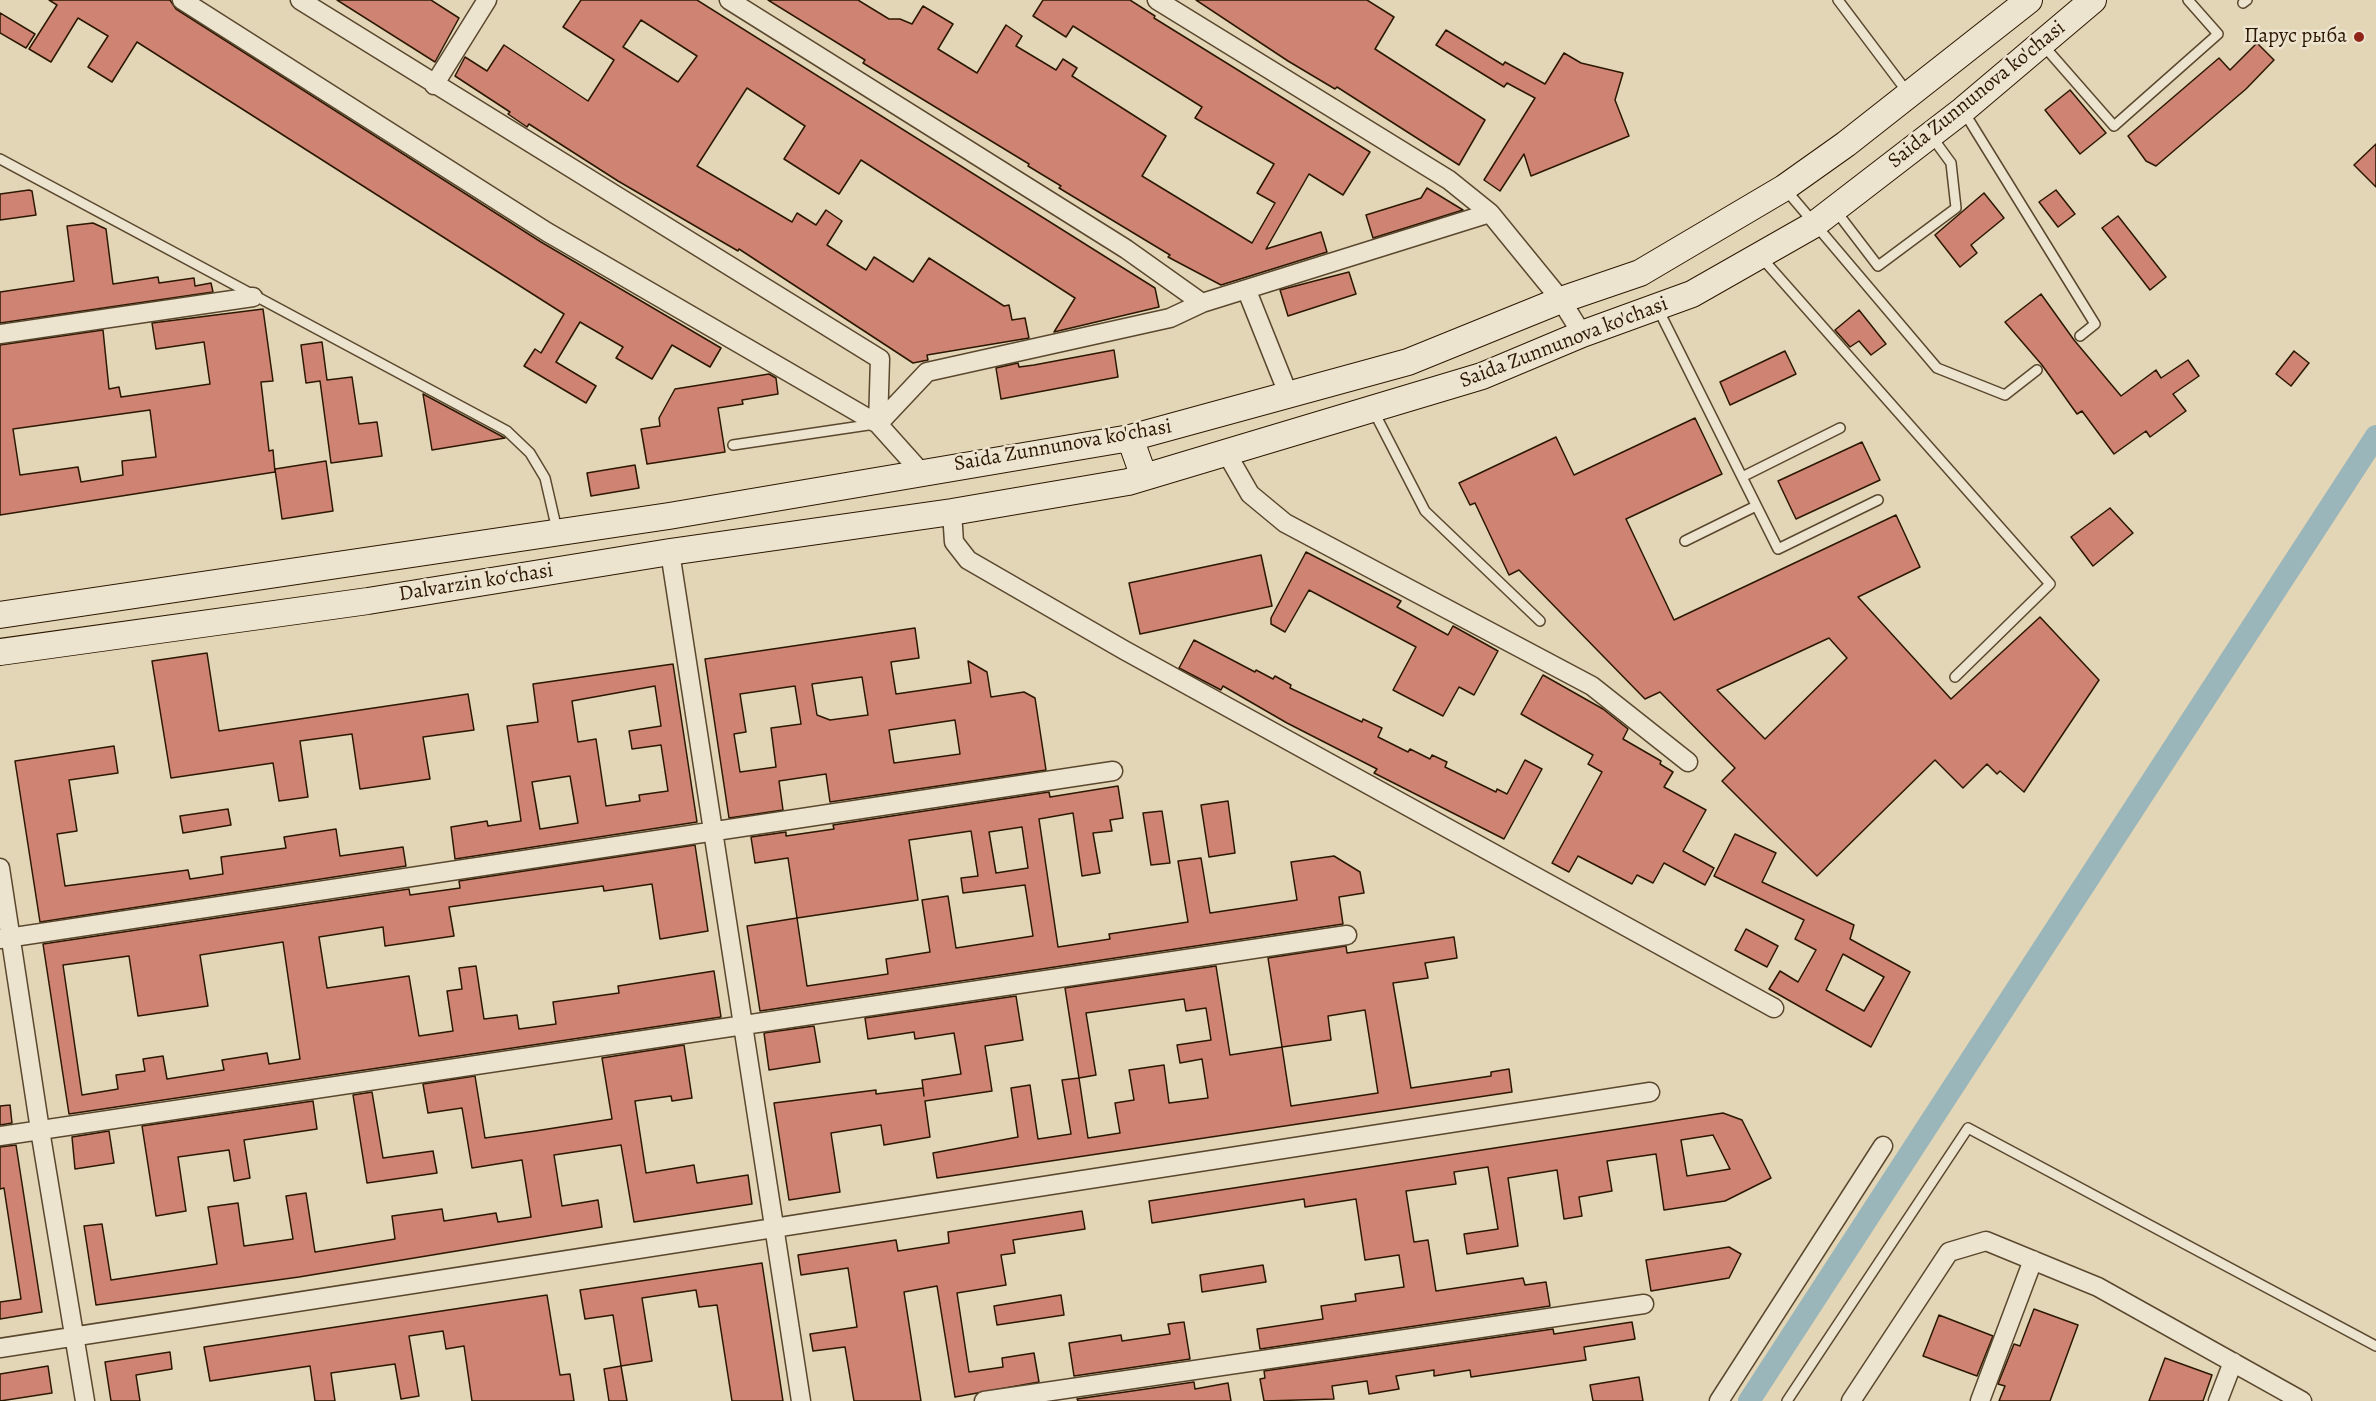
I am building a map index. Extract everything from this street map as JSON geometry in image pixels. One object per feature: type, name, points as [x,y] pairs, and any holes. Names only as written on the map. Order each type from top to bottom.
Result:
[{"type":"main road","name":"Saida Zunnunova ko'chasi","points":[[921,472],[1130,438],[1289,396],[1408,362],[1560,300],[1640,273],[1784,188],[1910,95],[2029,0]]},
{"type":"main road","name":"Saida Zunnunova ko'chasi","points":[[952,512],[1144,477],[1227,454],[1482,376],[1582,334],[1692,294],[1824,216],[1963,110],[2093,0]]},
{"type":"main road","points":[[1669,256],[1692,294]]},
{"type":"main road","points":[[1130,438],[1144,477]]},
{"type":"main road","name":"Dalvarzin koʻchasi","points":[[0,615],[669,516],[921,472]]},
{"type":"main road","name":"Dalvarzin koʻchasi","points":[[0,652],[368,601],[670,552],[952,512]]},
{"type":"street","points":[[182,0],[547,232],[878,424],[921,472]]},
{"type":"street","points":[[300,0],[880,359],[878,424]]},
{"type":"street","points":[[434,85],[487,0]]},
{"type":"street","points":[[729,0],[1126,249],[1202,303]]},
{"type":"street","points":[[1157,0],[1449,180],[1490,213],[1560,300],[1582,334]]},
{"type":"street","points":[[878,424],[927,372],[1170,318],[1202,303],[1490,213]]},
{"type":"street","points":[[1246,291],[1289,396]]},
{"type":"street","points":[[0,334],[254,297]]},
{"type":"street","points":[[1227,454],[1250,494],[1285,523],[1592,686],[1688,762]]},
{"type":"street","points":[[952,512],[954,542],[968,560],[1134,656],[1774,1008]]},
{"type":"street","points":[[670,552],[801,1401]]},
{"type":"street","points":[[6,938],[713,829],[1113,771]]},
{"type":"street","points":[[0,868],[6,938],[76,1336],[85,1401]]},
{"type":"street","points":[[0,1136],[743,1023],[1347,935]]},
{"type":"street","points":[[0,1348],[774,1226],[1650,1092]]},
{"type":"street","points":[[1719,1401],[1883,1146]]},
{"type":"street","points":[[1851,1401],[1948,1252],[1986,1241],[2097,1287],[2302,1401]]},
{"type":"street","points":[[1980,1401],[2033,1260]]},
{"type":"street","points":[[984,1401],[1644,1304]]},
{"type":"street","points":[[2218,1401],[2233,1362]]},
{"type":"lane","points":[[1838,0],[1910,95]]},
{"type":"lane","points":[[2041,44],[2114,126],[2218,34],[2188,0]]},
{"type":"lane","points":[[1963,110],[2095,324],[2080,336]]},
{"type":"lane","points":[[1784,188],[1824,216],[1878,266],[1956,208],[1951,163],[1931,134]]},
{"type":"lane","points":[[0,159],[507,432],[530,453],[545,478],[557,533]]},
{"type":"lane","points":[[1824,216],[1937,368],[2005,395],[2037,370]]},
{"type":"lane","points":[[1760,255],[2050,584],[1954,677]]},
{"type":"lane","points":[[1657,306],[1778,549],[1878,500]]},
{"type":"lane","points":[[1373,410],[1425,511],[1540,621]]},
{"type":"lane","points":[[733,445],[878,424]]},
{"type":"lane","points":[[1742,477],[1840,429]]},
{"type":"lane","points":[[1685,541],[1756,506]]},
{"type":"lane","points":[[1787,1401],[1968,1128],[2376,1346]]},
{"type":"building","points":[[49,0],[170,0],[176,9],[541,242],[721,348],[710,367],[672,345],[652,379],[616,358],[623,347],[580,322],[556,362],[596,386],[586,403],[524,366],[535,349],[541,353],[564,314],[137,42],[112,82],[88,67],[108,36],[78,18],[51,62],[29,49],[57,5]]},
{"type":"building","points":[[337,0],[431,0],[459,18],[435,62]]},
{"type":"building","points":[[581,0],[697,0],[1155,288],[1159,307],[1054,332],[1075,298],[861,160],[839,194],[784,159],[805,126],[747,88],[697,166],[792,222],[797,213],[816,225],[826,210],[842,221],[827,245],[866,270],[874,257],[913,282],[929,258],[1004,306],[1009,305],[1012,320],[1025,318],[1029,338],[927,355],[928,360],[913,363],[739,249],[738,251],[618,181],[529,124],[527,127],[508,114],[510,112],[455,76],[465,57],[487,71],[504,45],[588,101],[614,60],[563,27]],"holes":[[[641,20],[697,56],[678,82],[623,47]]]},
{"type":"building","points":[[768,0],[858,0],[889,19],[900,19],[912,24],[923,6],[953,24],[938,49],[977,73],[1006,25],[1022,36],[1016,46],[1056,70],[1063,59],[1077,68],[1072,76],[1166,136],[1142,176],[1252,243],[1275,203],[1257,193],[1274,164],[1195,118],[1202,107],[1073,26],[1066,37],[1033,16],[1043,0],[1130,0],[1155,16],[1154,18],[1370,152],[1343,195],[1309,174],[1266,249],[1321,232],[1327,252],[1221,285],[1168,257],[1170,255],[1059,188],[1061,186],[1028,166],[1029,164],[863,63],[865,60]]},
{"type":"building","points":[[1196,0],[1367,0],[1394,17],[1375,49],[1485,120],[1459,165],[1337,87],[1335,89],[1288,61]]},
{"type":"building","points":[[0,13],[35,34],[26,48],[0,33]]},
{"type":"building","points":[[1446,30],[1503,65],[1505,62],[1545,84],[1564,53],[1581,63],[1623,73],[1615,100],[1629,136],[1531,176],[1524,154],[1500,191],[1484,180],[1535,98],[1507,83],[1504,87],[1436,45]]},
{"type":"building","points":[[2257,43],[2274,60],[2246,89],[2156,166],[2146,161],[2128,136],[2219,58],[2230,70]]},
{"type":"building","points":[[2070,90],[2106,133],[2080,154],[2045,110]]},
{"type":"building","points":[[2376,144],[2376,187],[2354,165]]},
{"type":"building","points":[[1427,188],[1463,210],[1373,238],[1366,215],[1421,198]]},
{"type":"building","points":[[2056,190],[2075,214],[2058,227],[2039,202]]},
{"type":"building","points":[[32,191],[36,215],[0,220],[0,194]]},
{"type":"building","points":[[1984,193],[2004,218],[1971,245],[1977,253],[1960,267],[1935,235]]},
{"type":"building","points":[[2118,216],[2166,277],[2150,290],[2102,228]]},
{"type":"building","points":[[93,223],[106,229],[113,284],[158,277],[159,283],[194,278],[195,286],[211,283],[213,292],[0,323],[0,292],[74,281],[67,226]]},
{"type":"building","points":[[1349,272],[1356,294],[1288,316],[1280,290]]},
{"type":"building","points":[[2041,294],[2074,340],[2121,396],[2156,370],[2161,378],[2188,360],[2199,376],[2173,394],[2186,411],[2150,437],[2146,431],[2114,454],[2082,411],[2077,414],[2042,365],[2005,322]]},
{"type":"building","points":[[263,309],[273,381],[261,382],[269,451],[273,450],[275,472],[0,515],[0,345],[103,330],[109,389],[119,387],[121,397],[210,384],[204,342],[156,349],[152,323]],"holes":[[[150,410],[156,457],[122,461],[123,475],[81,482],[78,467],[20,475],[13,429]]]},
{"type":"building","points":[[1859,310],[1886,344],[1871,355],[1859,341],[1850,347],[1835,330]]},
{"type":"building","points":[[322,342],[327,380],[352,377],[359,424],[377,422],[382,456],[331,463],[320,381],[306,383],[301,345]]},
{"type":"building","points":[[1114,350],[1118,377],[1001,399],[996,368],[1018,363],[1019,367],[1034,365]]},
{"type":"building","points":[[1785,351],[1796,374],[1730,405],[1720,382]]},
{"type":"building","points":[[2294,351],[2309,363],[2291,386],[2276,374]]},
{"type":"building","points":[[769,374],[776,378],[778,394],[742,400],[743,404],[718,408],[725,452],[647,464],[641,429],[660,426],[659,418],[675,389]]},
{"type":"building","points":[[423,394],[503,437],[505,438],[432,450]]},
{"type":"building","points":[[1695,418],[1722,474],[1626,519],[1674,620],[1896,515],[1920,567],[1858,597],[1951,699],[2040,617],[2099,680],[2024,792],[2000,771],[1997,774],[1987,764],[1963,788],[1935,760],[1817,876],[1722,781],[1735,768],[1660,692],[1645,699],[1519,570],[1509,575],[1475,503],[1470,505],[1459,483],[1556,437],[1574,475]],"holes":[[[1829,638],[1847,658],[1765,739],[1717,690]]]},
{"type":"building","points":[[1862,442],[1880,480],[1796,519],[1778,481]]},
{"type":"building","points":[[326,461],[333,511],[282,519],[275,469]]},
{"type":"building","points":[[635,465],[639,488],[591,496],[587,473]]},
{"type":"building","points":[[2110,508],[2133,533],[2093,566],[2071,537]]},
{"type":"building","points":[[1306,552],[1401,601],[1397,607],[1448,635],[1453,626],[1498,651],[1474,695],[1459,687],[1443,716],[1393,690],[1416,647],[1309,590],[1285,632],[1271,624],[1271,618]]},
{"type":"building","points":[[1261,555],[1272,606],[1140,634],[1129,583]]},
{"type":"building","points":[[915,628],[919,658],[891,662],[896,694],[971,683],[968,661],[987,672],[991,697],[1024,692],[1035,698],[1046,770],[830,802],[826,774],[779,781],[783,810],[729,818],[705,659]],"holes":[[[862,677],[868,715],[830,720],[817,715],[812,684]],[[795,686],[801,724],[771,728],[776,767],[740,772],[734,734],[746,732],[740,694]],[[955,720],[960,754],[894,763],[889,730]]]},
{"type":"building","points":[[1194,640],[1255,672],[1256,670],[1273,679],[1275,676],[1291,685],[1290,688],[1362,722],[1363,719],[1382,728],[1378,737],[1408,752],[1410,749],[1430,759],[1432,755],[1447,762],[1445,767],[1496,792],[1497,789],[1507,794],[1525,760],[1542,769],[1504,839],[1374,773],[1377,769],[1287,723],[1223,686],[1221,690],[1179,668]]},
{"type":"building","points":[[207,653],[219,731],[468,694],[474,730],[423,737],[430,779],[360,789],[352,734],[300,741],[308,797],[279,801],[273,763],[171,778],[152,661]]},
{"type":"building","points":[[673,664],[697,822],[455,859],[451,827],[487,821],[488,826],[521,821],[507,726],[538,722],[533,684]],"holes":[[[655,686],[661,726],[629,731],[632,749],[661,745],[668,791],[639,795],[640,801],[606,806],[596,739],[578,742],[572,701]],[[570,776],[578,823],[540,829],[532,782]]]},
{"type":"building","points":[[1543,675],[1603,709],[1628,729],[1623,739],[1661,761],[1660,764],[1673,772],[1664,787],[1706,810],[1683,851],[1714,868],[1705,885],[1664,863],[1653,883],[1637,875],[1632,884],[1578,856],[1569,872],[1552,863],[1602,772],[1588,764],[1593,755],[1521,714]]},
{"type":"building","points":[[114,746],[118,773],[69,780],[77,831],[57,834],[65,886],[188,870],[190,879],[223,874],[221,857],[286,848],[284,837],[336,829],[340,856],[403,847],[406,866],[40,922],[15,761]]},
{"type":"building","points":[[1118,786],[1123,818],[1110,820],[1112,831],[1093,833],[1100,873],[1082,876],[1073,813],[1039,819],[1058,947],[1110,939],[1109,934],[1188,922],[1178,861],[1201,858],[1210,913],[1297,900],[1291,862],[1334,856],[1360,872],[1364,893],[1339,897],[1343,924],[760,1011],[747,926],[797,918],[788,858],[755,863],[751,837],[786,832],[786,836],[834,829],[833,825],[1049,792],[1050,797]],"holes":[[[1022,827],[1028,868],[996,873],[989,832]],[[971,831],[978,876],[961,878],[963,893],[1025,885],[1033,936],[956,948],[948,896],[922,900],[930,952],[886,959],[888,974],[807,986],[797,918],[918,900],[909,840]]]},
{"type":"building","points":[[1228,801],[1235,853],[1209,857],[1201,805]]},
{"type":"building","points":[[228,809],[231,825],[183,833],[180,816]]},
{"type":"building","points":[[1162,811],[1170,863],[1151,865],[1143,813]]},
{"type":"building","points":[[1735,834],[1776,853],[1762,882],[1854,925],[1850,939],[1910,972],[1871,1047],[1769,989],[1780,971],[1798,982],[1816,950],[1795,939],[1804,920],[1714,876]],"holes":[[[1843,954],[1884,977],[1864,1011],[1826,990]]]},
{"type":"building","points":[[695,845],[708,931],[660,939],[652,884],[604,891],[603,886],[449,907],[454,936],[385,946],[383,927],[319,937],[327,988],[409,976],[419,1036],[453,1031],[447,991],[462,989],[459,968],[476,966],[484,1019],[517,1015],[519,1029],[556,1024],[553,1002],[619,993],[618,986],[714,971],[721,1017],[69,1114],[43,944],[409,889],[410,895],[460,888],[459,881]],"holes":[[[283,942],[300,1059],[269,1064],[267,1053],[222,1060],[224,1070],[167,1079],[163,1056],[143,1059],[145,1071],[116,1075],[118,1089],[82,1095],[63,965],[129,956],[138,1016],[208,1006],[200,955]]]},
{"type":"building","points":[[1746,929],[1778,946],[1767,967],[1735,950]]},
{"type":"building","points":[[1454,937],[1457,958],[1425,963],[1428,978],[1393,983],[1411,1088],[1491,1076],[1491,1072],[1509,1069],[1512,1092],[937,1178],[933,1153],[1018,1137],[1011,1088],[1030,1085],[1038,1139],[1071,1134],[1062,1080],[1079,1078],[1065,988],[1216,966],[1230,1055],[1282,1047],[1268,958],[1346,946],[1347,953]],"holes":[[[1184,999],[1186,1011],[1206,1008],[1211,1040],[1177,1045],[1180,1063],[1202,1059],[1208,1098],[1169,1103],[1164,1065],[1129,1070],[1134,1100],[1115,1103],[1120,1133],[1088,1138],[1079,1078],[1096,1075],[1086,1013]],[[1365,1010],[1378,1093],[1291,1106],[1282,1047],[1331,1040],[1328,1016]]]},
{"type":"building","points":[[1016,996],[1023,1040],[985,1046],[992,1091],[925,1101],[930,1137],[884,1145],[881,1125],[831,1133],[840,1192],[789,1200],[774,1103],[876,1090],[876,1094],[923,1088],[922,1080],[961,1074],[954,1033],[915,1039],[914,1032],[868,1039],[865,1018]]},
{"type":"building","points":[[814,1026],[820,1062],[769,1070],[764,1033]]},
{"type":"building","points":[[684,1045],[692,1098],[672,1101],[671,1096],[635,1101],[646,1173],[694,1165],[697,1183],[748,1175],[752,1204],[634,1222],[621,1145],[554,1155],[562,1206],[598,1200],[602,1227],[299,1277],[96,1305],[84,1226],[102,1224],[111,1280],[217,1264],[208,1207],[238,1203],[244,1246],[293,1239],[286,1196],[306,1193],[315,1252],[395,1239],[392,1216],[442,1209],[444,1221],[496,1213],[498,1222],[531,1217],[522,1160],[472,1168],[462,1108],[428,1113],[423,1084],[475,1076],[485,1138],[535,1131],[612,1119],[602,1058]]},
{"type":"building","points":[[372,1092],[383,1158],[433,1151],[437,1173],[367,1183],[353,1095]]},
{"type":"building","points":[[313,1101],[317,1129],[244,1140],[250,1178],[234,1181],[229,1150],[178,1157],[186,1211],[156,1216],[142,1126]]},
{"type":"building","points":[[10,1105],[12,1123],[0,1125],[0,1106]]},
{"type":"building","points":[[1723,1113],[1742,1120],[1771,1178],[1725,1201],[1664,1210],[1656,1154],[1607,1161],[1612,1191],[1579,1197],[1582,1216],[1564,1219],[1557,1170],[1508,1178],[1518,1246],[1467,1254],[1464,1234],[1498,1229],[1488,1167],[1454,1172],[1456,1184],[1406,1191],[1414,1242],[1428,1240],[1436,1291],[1523,1278],[1525,1285],[1546,1282],[1550,1306],[1260,1349],[1257,1329],[1323,1319],[1321,1306],[1356,1301],[1355,1294],[1404,1287],[1399,1255],[1365,1260],[1356,1199],[1305,1207],[1304,1199],[1152,1223],[1149,1201]],"holes":[[[1713,1135],[1730,1169],[1687,1176],[1681,1140]]]},
{"type":"building","points":[[109,1131],[114,1163],[75,1169],[72,1137]]},
{"type":"building","points":[[16,1145],[42,1312],[0,1319],[0,1302],[21,1299],[4,1188],[0,1189],[0,1147]]},
{"type":"building","points":[[1082,1211],[1085,1229],[1013,1240],[1015,1253],[1001,1255],[1006,1285],[957,1293],[969,1372],[1003,1367],[1002,1358],[1034,1353],[1039,1382],[955,1397],[937,1286],[904,1292],[921,1401],[854,1401],[845,1347],[813,1351],[810,1334],[857,1327],[848,1268],[801,1275],[798,1255],[896,1240],[898,1251],[949,1243],[948,1232]]},
{"type":"building","points":[[1729,1247],[1741,1254],[1729,1278],[1651,1291],[1646,1260]]},
{"type":"building","points":[[762,1263],[783,1401],[732,1401],[717,1305],[699,1307],[696,1290],[642,1298],[652,1361],[621,1366],[613,1315],[585,1319],[580,1290]]},
{"type":"building","points":[[1263,1265],[1266,1282],[1202,1292],[1200,1275]]},
{"type":"building","points":[[547,1295],[560,1375],[570,1374],[574,1401],[472,1401],[464,1346],[446,1349],[443,1331],[409,1336],[419,1396],[401,1399],[395,1364],[331,1373],[335,1401],[315,1401],[310,1366],[210,1381],[204,1347]]},
{"type":"building","points":[[1061,1295],[1064,1315],[997,1325],[994,1306]]},
{"type":"building","points":[[2034,1309],[2078,1325],[2050,1401],[1999,1401],[2005,1386],[1998,1384],[2014,1344],[2020,1346]]},
{"type":"building","points":[[1939,1315],[1993,1336],[1977,1376],[1923,1356]]},
{"type":"building","points":[[1184,1322],[1190,1359],[1074,1376],[1069,1343],[1121,1335],[1122,1341],[1170,1334],[1168,1324]]},
{"type":"building","points":[[1632,1322],[1635,1339],[1584,1347],[1586,1360],[1471,1377],[1470,1370],[1434,1376],[1434,1370],[1396,1376],[1399,1389],[1369,1394],[1367,1381],[1332,1386],[1334,1399],[1264,1401],[1260,1379],[1265,1378],[1264,1371],[1553,1329],[1554,1334]]},
{"type":"building","points":[[170,1352],[172,1369],[136,1375],[140,1401],[111,1401],[105,1362]]},
{"type":"building","points":[[2165,1358],[2212,1375],[2203,1401],[2149,1401]]},
{"type":"building","points":[[48,1366],[52,1393],[0,1401],[0,1374]]},
{"type":"building","points":[[621,1366],[627,1401],[609,1401],[604,1369]]},
{"type":"building","points":[[1639,1377],[1643,1401],[1593,1401],[1590,1385]]},
{"type":"building","points":[[1194,1382],[1195,1389],[1228,1383],[1231,1401],[1078,1401],[1077,1399]]},
{"type":"waterway","points":[[1749,1401],[2376,436]]},
{"type":"place","name":"Парус рыба","points":[[2359,37]]}]
